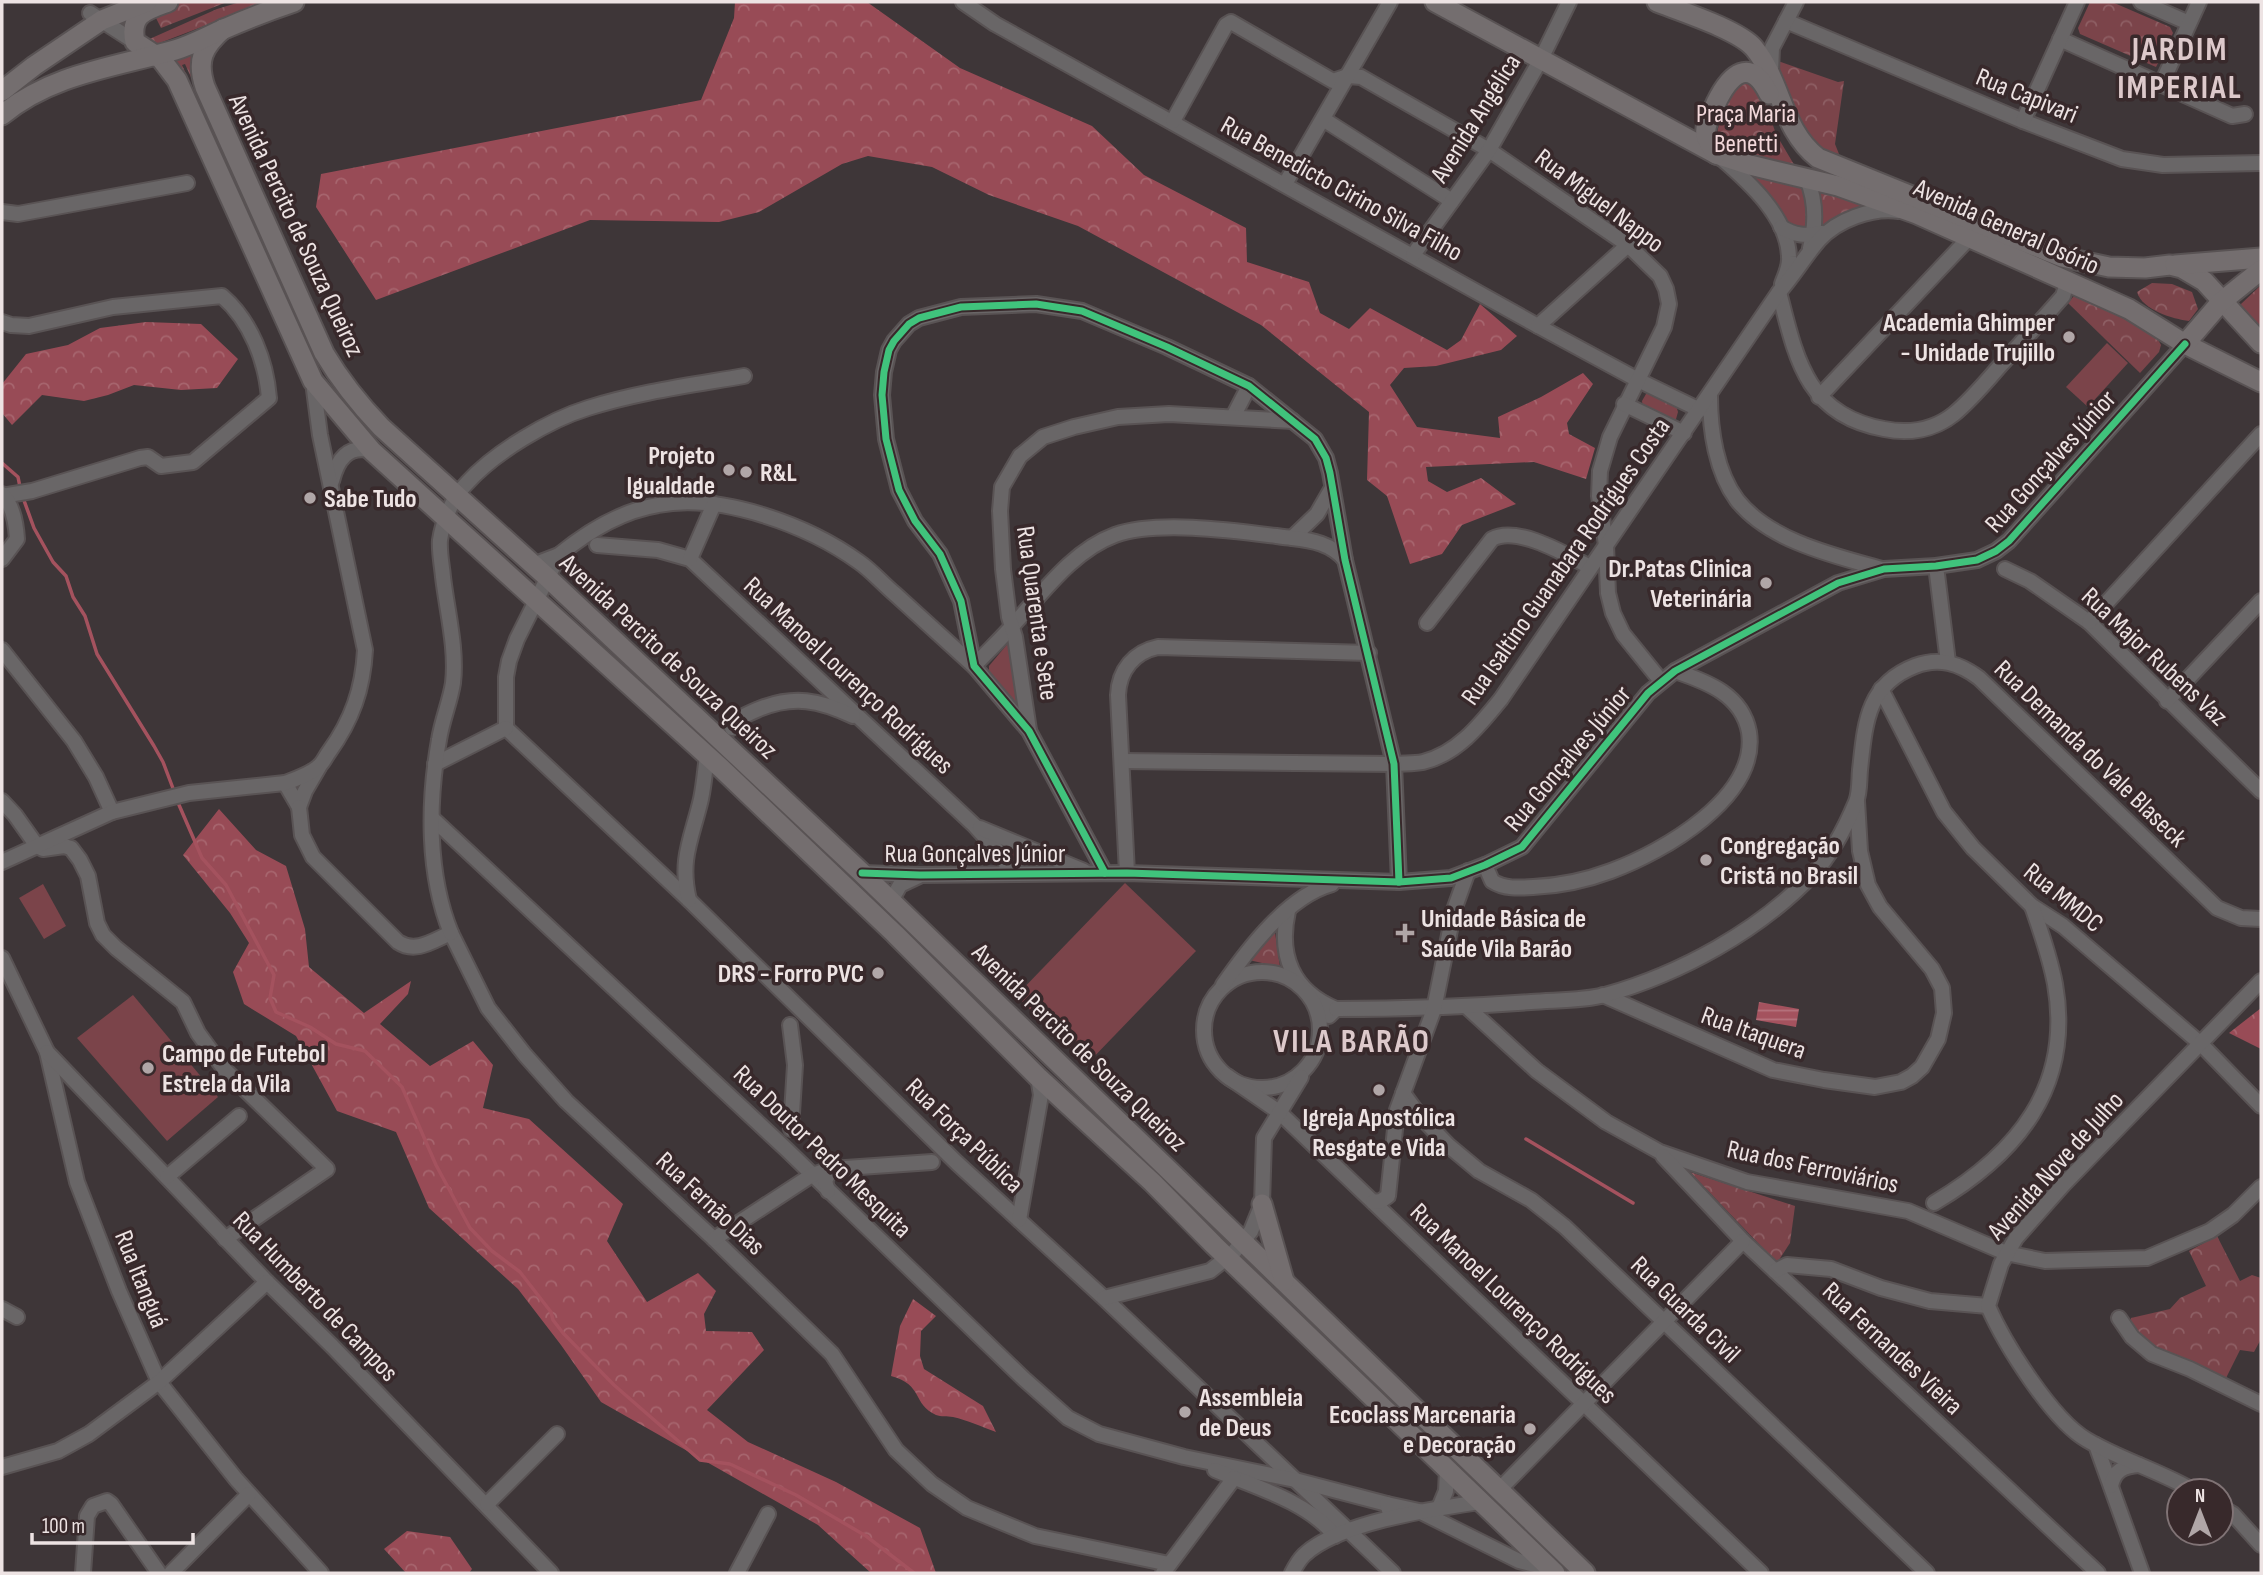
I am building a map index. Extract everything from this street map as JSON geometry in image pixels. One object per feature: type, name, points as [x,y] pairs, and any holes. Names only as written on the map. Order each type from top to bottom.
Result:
[{"type":"main road","points":[[2,91],[83,33],[94,12],[147,2]]},
{"type":"main road","points":[[133,51],[133,28],[137,19],[143,12],[167,2]]},
{"type":"main road","points":[[2,115],[46,86],[133,51],[156,55],[177,50],[294,2]]},
{"type":"main road","name":"Avenida General Osório","points":[[1436,2],[1716,155],[1838,186],[1917,214],[2135,312],[2185,344],[2261,382]]},
{"type":"main road","points":[[1657,2],[1743,39],[1752,46],[1771,81],[1777,113],[1796,136]]},
{"type":"main road","name":"Avenida Percito de Souza Queiroz","points":[[223,29],[203,52],[201,76],[324,353],[359,404],[381,428],[456,488],[541,571],[724,735],[803,817],[1585,1573]]},
{"type":"main road","points":[[133,51],[174,77]]},
{"type":"main road","name":"Avenida Percito de Souza Queiroz","points":[[156,55],[174,77],[313,381],[372,452],[715,762],[895,934],[1038,1077],[1152,1182],[1553,1571]]},
{"type":"main road","points":[[1716,155],[1706,136],[1706,125],[1723,88],[1731,79],[1744,73],[1759,78],[1807,179]]},
{"type":"main road","name":"Avenida General Osório","points":[[1771,81],[1796,136],[1818,158],[2039,248],[2109,267],[2145,268],[2261,258]]},
{"type":"main road","points":[[2170,265],[2192,272],[2204,281],[2261,343]]},
{"type":"main road","points":[[2135,312],[2124,300],[2124,284],[2128,276],[2145,268]]},
{"type":"main road","name":"Rua Gonçalves Júnior","points":[[2185,344],[2221,302],[2261,270]]},
{"type":"main road","points":[[715,762],[747,772],[788,811],[803,817]]},
{"type":"main road","points":[[891,901],[888,912],[895,934]]},
{"type":"main road","points":[[1262,1204],[1286,1286]]},
{"type":"street","name":"Rua Benedicto Cirino Silva Filho","points":[[963,2],[995,24],[1638,380],[1692,421]]},
{"type":"street","points":[[1285,184],[1390,2]]},
{"type":"street","name":"Avenida Angélica","points":[[1413,255],[1489,149],[1541,59],[1569,2]]},
{"type":"street","points":[[1771,81],[1770,55],[1796,2]]},
{"type":"street","points":[[2023,121],[2077,2]]},
{"type":"street","points":[[2141,2],[2189,23]]},
{"type":"street","points":[[2161,85],[2199,2]]},
{"type":"street","points":[[94,12],[133,51]]},
{"type":"street","name":"Rua Capivari","points":[[1786,21],[2023,121],[2122,159],[2163,165],[2261,163]]},
{"type":"street","name":"Rua Miguel Nappo","points":[[1173,121],[1226,25],[1231,22],[1334,81],[1348,76],[1361,77],[1489,149],[1628,245],[1660,276],[1669,304],[1664,327],[1610,437],[1600,471],[1600,496],[1608,593],[1613,613],[1623,634],[1661,681]]},
{"type":"street","points":[[2060,38],[2232,116],[2245,114]]},
{"type":"street","points":[[1323,119],[1452,201]]},
{"type":"street","name":"Rua Isaltino Guanabara Rodrigues Costa","points":[[1716,155],[1763,198],[1781,227],[1789,254],[1789,267],[1779,292]]},
{"type":"street","name":"Rua Isaltino Guanabara Rodrigues Costa","points":[[1807,179],[1814,202],[1814,234],[1808,256]]},
{"type":"street","points":[[2,212],[18,214],[187,183]]},
{"type":"street","name":"Rua Isaltino Guanabara Rodrigues Costa","points":[[1122,761],[1394,764],[1422,762],[1443,754],[1474,732],[1501,699],[1779,292],[1818,241],[1835,227],[1857,216],[1893,210],[1917,214]]},
{"type":"street","points":[[1781,227],[1790,233],[1814,234],[1835,227]]},
{"type":"street","points":[[1819,397],[1969,237]]},
{"type":"street","points":[[1538,326],[1628,245]]},
{"type":"street","points":[[1779,292],[1791,339],[1803,371],[1819,397],[1835,412],[1852,421],[1870,427],[1914,431],[1953,415],[1974,396],[2063,296],[2066,291],[2065,279]]},
{"type":"street","points":[[2,322],[29,326],[113,307],[222,296],[238,313],[258,348],[267,376],[269,398],[193,462],[162,466],[148,457],[140,457],[32,491],[6,495],[18,539],[2,559]]},
{"type":"street","points":[[974,666],[961,601],[940,554],[915,521],[899,490],[886,439],[883,395],[889,351],[909,324],[919,318],[961,307],[1036,304],[1082,311],[1167,346],[1248,386],[1315,439],[1326,458],[1345,560],[1394,764],[1399,882]]},
{"type":"street","name":"Rua Gonçalves Júnior","points":[[862,873],[1128,873],[1399,882],[1438,880],[1485,865],[1522,847],[1648,694],[1675,671],[1838,583],[1884,569],[1977,560],[1996,551],[2009,541],[2185,344]]},
{"type":"street","points":[[456,488],[512,447],[559,420],[588,408],[645,394],[744,376]]},
{"type":"street","points":[[299,807],[319,766],[351,719],[362,683],[365,650],[320,435],[313,381]]},
{"type":"street","points":[[1233,417],[1248,386]]},
{"type":"street","points":[[1710,396],[1718,460],[1737,500],[1760,520],[1802,545],[1884,569]]},
{"type":"street","points":[[1624,404],[1692,421],[1713,436]]},
{"type":"street","name":"Rua Quarenta e Sete","points":[[1029,731],[1003,569],[1000,511],[1002,487],[1020,456],[1042,438],[1118,417],[1169,414],[1295,421]]},
{"type":"street","points":[[2089,622],[2261,434]]},
{"type":"street","points":[[331,486],[343,456],[357,449],[372,452]]},
{"type":"street","name":"Rua Fernão Dias","points":[[456,488],[440,541],[453,657],[453,680],[432,790],[435,879],[441,907],[451,933],[488,1008],[566,1101],[715,1239],[832,1354],[896,1450],[932,1483],[967,1508],[1035,1536],[1166,1569]]},
{"type":"street","points":[[1292,538],[1317,514],[1332,488]]},
{"type":"street","points":[[435,764],[506,728],[506,677],[509,661],[537,601],[541,571],[572,544],[592,540],[620,517],[657,505],[681,502],[714,505],[756,514],[794,527],[859,562],[974,666],[1029,731],[1099,873]]},
{"type":"street","points":[[690,559],[714,505]]},
{"type":"street","points":[[974,666],[1071,564],[1090,548],[1114,535],[1139,529],[1172,527],[1306,539],[1329,547],[1345,560]]},
{"type":"street","points":[[1427,623],[1492,539],[1499,535],[1544,543],[1590,567]]},
{"type":"street","name":"Rua Manoel Lourenço Rodrigues","points":[[592,540],[658,550],[690,559],[975,827],[1004,858],[1007,867],[1004,874]]},
{"type":"street","points":[[1996,551],[2005,569]]},
{"type":"street","points":[[1832,555],[1838,564],[1838,583]]},
{"type":"street","name":"Rua Major Rubens Vaz","points":[[1977,560],[2030,581],[2089,622],[2261,791]]},
{"type":"street","points":[[1215,997],[1231,981],[1253,973],[1277,974],[1298,984],[1322,1004],[1336,1009],[1467,1007],[1603,995],[1687,966],[1762,917],[1814,873],[1857,799],[1865,725],[1874,699],[1881,689],[1911,667],[1934,661],[1948,662],[1936,566]]},
{"type":"street","points":[[2168,701],[2261,601]]},
{"type":"street","points":[[1128,873],[1118,686],[1126,667],[1144,651],[1167,647],[1369,653]]},
{"type":"street","points":[[2,650],[74,741],[96,777],[112,811]]},
{"type":"street","points":[[1703,656],[1707,681]]},
{"type":"street","name":"Rua Demanda do Vale Blaseck","points":[[1948,662],[1959,665],[1979,678],[2217,908],[2241,918],[2261,919]]},
{"type":"street","points":[[1485,865],[1492,881],[1506,887],[1544,887],[1577,881],[1611,872],[1642,858],[1669,843],[1718,805],[1741,776],[1748,759],[1750,739],[1745,717],[1740,708],[1707,681],[1675,671]]},
{"type":"street","name":"Rua MMDC","points":[[1881,689],[1944,812],[1973,848],[2032,906],[2063,926],[2201,1044],[2261,1106]]},
{"type":"street","points":[[823,706],[831,698],[831,691]]},
{"type":"street","points":[[724,735],[743,716],[782,700],[801,700],[841,710],[862,720]]},
{"type":"street","name":"Rua Força Pública","points":[[506,728],[689,900],[940,1147],[1295,1480],[1342,1533],[1366,1547],[1392,1573]]},
{"type":"street","points":[[689,900],[684,863],[701,799],[715,762]]},
{"type":"street","points":[[2,862],[112,811],[185,794],[285,783],[298,779],[319,766]]},
{"type":"street","points":[[285,783],[299,807],[302,835],[313,857],[398,942],[411,948],[451,933]]},
{"type":"street","name":"Rua Itaquera","points":[[1603,995],[1773,1070],[1875,1087],[1901,1082],[1912,1076],[1922,1067],[1938,1039],[1944,1013],[1942,988],[1932,969],[1873,896],[1864,873],[1857,799]]},
{"type":"street","points":[[2,800],[37,846],[43,849],[64,846],[71,848],[88,876],[97,923],[103,935],[183,1002],[198,1033],[225,1070],[327,1169],[225,1238]]},
{"type":"street","name":"Rua Doutor Pedro Mesquita","points":[[432,818],[781,1144],[1024,1379],[1068,1418],[1099,1434],[1237,1473]]},
{"type":"street","name":"Rua Itaquera","points":[[1847,819],[1854,824],[1859,835]]},
{"type":"street","name":"Rua Manoel Lourenço Rodrigues","points":[[975,827],[1099,873]]},
{"type":"street","points":[[434,844],[441,837],[453,837]]},
{"type":"street","points":[[666,878],[676,873],[684,863]]},
{"type":"street","points":[[1373,1202],[1388,1196],[1397,1110],[1434,1009],[1454,910],[1468,871]]},
{"type":"street","name":"Rua Gonçalves Júnior","points":[[891,901],[900,885],[920,875]]},
{"type":"street","points":[[1311,1062],[1290,1082],[1269,1088],[1247,1086],[1227,1076],[1212,1060],[1205,1039],[1206,1017],[1215,997],[1245,953],[1268,928],[1317,889],[1347,881]]},
{"type":"street","points":[[1908,1211],[1934,1203],[1968,1183],[2010,1144],[2034,1115],[2044,1096],[2051,1076],[2058,1035],[2056,987],[2032,906]]},
{"type":"street","points":[[429,942],[441,907]]},
{"type":"street","points":[[1104,1298],[1210,1271],[1251,1231],[1262,1204],[1262,1146],[1268,1130],[1319,1046],[1321,1028],[1316,1009],[1285,954],[1283,941],[1288,911]]},
{"type":"street","points":[[2045,943],[2045,934],[2049,929],[2063,926]]},
{"type":"street","name":"Rua Itanguá","points":[[2,958],[8,989],[47,1052],[78,1182],[119,1291],[159,1382],[248,1494],[321,1573]]},
{"type":"street","name":"Avenida Nove de Julho","points":[[1987,1306],[2006,1253],[2016,1238],[2063,1185],[2261,981]]},
{"type":"street","points":[[781,1144],[791,1129],[795,1065],[782,992]]},
{"type":"street","name":"Rua dos Ferroviários","points":[[1467,1007],[1537,1071],[1606,1122],[1660,1152],[1747,1182],[1908,1211]]},
{"type":"street","points":[[1321,1028],[1336,1009]]},
{"type":"street","points":[[790,1026],[800,1010]]},
{"type":"street","name":"Rua Humberto de Campos","points":[[47,1052],[551,1573]]},
{"type":"street","name":"Rua Manoel Lourenço Rodrigues","points":[[1227,1076],[1279,1112],[1761,1573]]},
{"type":"street","points":[[1019,1220],[1041,1095],[1038,1077]]},
{"type":"street","points":[[60,1103],[63,1094],[72,1089],[86,1092]]},
{"type":"street","name":"Rua Guarda Civil","points":[[1403,1093],[1419,1115],[1449,1146],[1479,1171],[1531,1200],[1565,1227],[1927,1573]]},
{"type":"street","points":[[167,1177],[239,1116]]},
{"type":"street","points":[[932,1161],[940,1147]]},
{"type":"street","name":"Rua Fernandes Vieira","points":[[1660,1152],[1775,1271],[2098,1573]]},
{"type":"street","points":[[715,1239],[812,1175],[831,1169],[932,1161],[957,1163]]},
{"type":"street","points":[[828,1191],[825,1181],[831,1169]]},
{"type":"street","points":[[1908,1211],[2006,1253],[2045,1261],[2147,1258],[2210,1231],[2233,1215],[2261,1187]]},
{"type":"street","points":[[1924,1218],[1934,1203]]},
{"type":"street","points":[[1499,1490],[1744,1241]]},
{"type":"street","points":[[1775,1271],[1787,1265],[1831,1269],[1881,1288],[1930,1301],[1987,1306],[1998,1330],[2066,1425],[2096,1445],[2165,1477]]},
{"type":"street","points":[[2,1467],[58,1451],[89,1434],[159,1382],[267,1282]]},
{"type":"street","points":[[2,1309],[17,1317]]},
{"type":"street","points":[[2119,1318],[2132,1337],[2152,1354],[2190,1369],[2261,1404]]},
{"type":"street","points":[[487,1504],[556,1434]]},
{"type":"street","points":[[2096,1445],[2142,1573]]},
{"type":"street","points":[[2110,1486],[2115,1474],[2120,1470],[2139,1465]]},
{"type":"street","points":[[1439,1508],[1446,1491],[1447,1470]]},
{"type":"street","points":[[1166,1569],[1237,1473]]},
{"type":"street","points":[[1237,1473],[1295,1480],[1419,1511],[1519,1561],[1553,1571]]},
{"type":"street","points":[[1237,1473],[1342,1533]]},
{"type":"street","points":[[171,1573],[248,1494]]},
{"type":"street","points":[[83,1573],[88,1516],[93,1506],[107,1501],[159,1573]]},
{"type":"street","points":[[1292,1573],[1303,1556],[1342,1533],[1419,1511],[1480,1502]]},
{"type":"street","points":[[1366,1547],[1389,1519],[1387,1504]]},
{"type":"street","points":[[737,1573],[768,1514]]},
{"type":"street","points":[[2235,1516],[2261,1545]]},
{"type":"green space","points":[[174,2],[227,2],[161,28],[152,10]]},
{"type":"green space","points":[[240,2],[267,2],[157,44],[145,41],[217,9]]},
{"type":"green space","points":[[735,2],[867,2],[960,68],[1092,126],[1144,175],[1246,228],[1247,262],[1309,282],[1320,313],[1349,329],[1370,308],[1447,350],[1461,340],[1480,304],[1517,336],[1501,350],[1436,366],[1404,368],[1390,385],[1417,427],[1500,438],[1498,417],[1583,373],[1593,384],[1567,423],[1569,434],[1595,448],[1586,479],[1534,462],[1426,467],[1428,481],[1447,492],[1481,478],[1516,504],[1462,525],[1442,554],[1410,564],[1387,496],[1367,480],[1369,412],[1261,325],[1078,226],[989,195],[932,167],[868,156],[842,164],[759,212],[719,222],[590,220],[376,300],[316,207],[321,174],[701,100],[734,18]]},
{"type":"green space","points":[[2090,2],[2112,2],[2170,27],[2173,33],[2156,67],[2080,34],[2078,28]]},
{"type":"green space","points":[[197,48],[259,228],[185,64],[182,65],[257,230],[255,231],[173,58]]},
{"type":"green space","points":[[1778,61],[1838,82],[1844,81],[1835,144],[1839,154],[1823,151],[1807,137],[1780,82]]},
{"type":"green space","name":"Praça Maria Benetti","points":[[1748,80],[1759,85],[1776,134],[1796,168],[1723,148],[1717,143],[1724,111],[1740,83]]},
{"type":"green space","points":[[1754,177],[1865,204],[1843,215],[1831,226],[1805,231],[1782,220],[1780,213]]},
{"type":"green space","points":[[2152,283],[2172,284],[2192,292],[2198,309],[2189,321],[2167,316],[2145,304],[2137,292]]},
{"type":"green space","points":[[2261,285],[2261,329],[2242,310],[2241,304]]},
{"type":"green space","points":[[2081,294],[2157,338],[2161,345],[2159,352],[2140,373],[2068,303]]},
{"type":"green space","points":[[146,322],[201,324],[238,359],[217,388],[181,390],[134,385],[84,401],[42,395],[12,425],[2,413],[2,384],[26,354],[68,345],[100,328]]},
{"type":"green space","points":[[2107,343],[2128,363],[2088,407],[2066,387]]},
{"type":"green space","points":[[1654,393],[1676,405],[1676,419],[1670,421],[1643,408],[1642,401],[1646,394]]},
{"type":"green space","points":[[1009,642],[1019,703],[1017,705],[989,671],[989,666]]},
{"type":"green space","points":[[219,809],[256,850],[286,866],[305,929],[309,967],[364,1013],[411,981],[408,994],[380,1024],[430,1066],[473,1041],[493,1065],[483,1108],[529,1119],[623,1204],[607,1241],[647,1302],[698,1273],[716,1291],[704,1314],[706,1331],[752,1332],[764,1350],[707,1410],[748,1442],[836,1482],[920,1528],[936,1573],[871,1573],[818,1525],[601,1402],[518,1289],[429,1208],[396,1132],[337,1111],[296,1036],[244,1004],[233,972],[249,943],[230,913],[183,855]]},
{"type":"green space","points":[[1008,850],[1068,869],[1016,868]]},
{"type":"green space","points":[[1125,883],[1196,951],[1087,1064],[1016,996]]},
{"type":"green space","points":[[43,884],[66,926],[44,939],[19,898]]},
{"type":"green space","points":[[1275,932],[1280,967],[1249,960]]},
{"type":"green space","name":"Campo de Futebol Estrela da Vila","points":[[133,995],[218,1097],[167,1141],[77,1038]]},
{"type":"green space","points":[[2261,1008],[2261,1049],[2229,1033]]},
{"type":"green space","points":[[1690,1172],[1795,1206],[1790,1243],[1777,1263]]},
{"type":"green space","points":[[2217,1236],[2240,1281],[2252,1275],[2261,1278],[2261,1339],[2254,1352],[2240,1350],[2226,1378],[2160,1350],[2130,1327],[2131,1318],[2170,1309],[2180,1298],[2206,1286],[2189,1251]]},
{"type":"green space","points":[[913,1299],[936,1316],[921,1331],[920,1356],[924,1369],[983,1406],[996,1432],[958,1418],[936,1415],[923,1406],[909,1384],[891,1376],[900,1326]]},
{"type":"green space","points":[[407,1531],[450,1537],[472,1569],[469,1573],[406,1573],[384,1549]]},
{"type":"shaded area","points":[[1759,1002],[1799,1009],[1796,1027],[1756,1020]]},
{"type":"waterway","points":[[2,463],[18,477],[20,487]]},
{"type":"waterway","points":[[22,495],[34,528],[53,562],[66,576],[73,597],[85,616],[97,654],[163,762],[174,791]]},
{"type":"waterway","points":[[176,798],[202,858],[226,885],[274,975],[270,998],[276,1012],[310,1027],[336,1044],[365,1051],[402,1087],[436,1165],[470,1228],[492,1251],[520,1272],[551,1312],[553,1320],[563,1333],[614,1385],[700,1460],[730,1464],[796,1495],[866,1536],[914,1573]]},
{"type":"waterway","points":[[1526,1139],[1633,1203]]},
{"type":"cycle path","points":[[1105,873],[1029,731],[974,666],[961,601],[940,554],[915,521],[899,490],[886,439],[882,395],[884,372],[894,341],[909,324],[919,318],[961,307],[1036,304],[1082,311],[1249,386],[1315,439],[1326,458],[1330,473],[1345,560],[1394,764],[1399,882]]},
{"type":"cycle path","points":[[862,873],[1127,873],[1399,882],[1451,878],[1485,865],[1522,847],[1648,693],[1675,671],[1838,583],[1884,569],[1977,560],[1996,551],[2009,541],[2185,344]]},
{"type":"place","name":"Academia Ghimper - Unidade Trujillo","points":[[2069,337]]},
{"type":"place","name":"Projeto Igualdade","points":[[729,470]]},
{"type":"place","name":"R&L","points":[[746,472]]},
{"type":"place","name":"Sabe Tudo","points":[[310,498]]},
{"type":"place","name":"Dr.Patas Clinica Veterinária","points":[[1766,583]]},
{"type":"place","name":"Congregação Cristã no Brasil","points":[[1706,860]]},
{"type":"place","name":"Unidade Básica de Saúde Vila Barão","points":[[1405,933]]},
{"type":"place","name":"DRS - Forro PVC","points":[[878,973]]},
{"type":"place","name":"Campo de Futebol Estrela da Vila","points":[[148,1068]]},
{"type":"place","name":"Igreja Apostólica Resgate e Vida","points":[[1379,1090]]},
{"type":"place","name":"Assembleia de Deus","points":[[1185,1412]]},
{"type":"place","name":"Ecoclass Marcenaria e Decoração","points":[[1530,1429]]},
{"type":"district","name":"JARDIM IMPERIAL","points":[[2180,67]]},
{"type":"district","name":"VILA BARÃO","points":[[1352,1040]]}]
